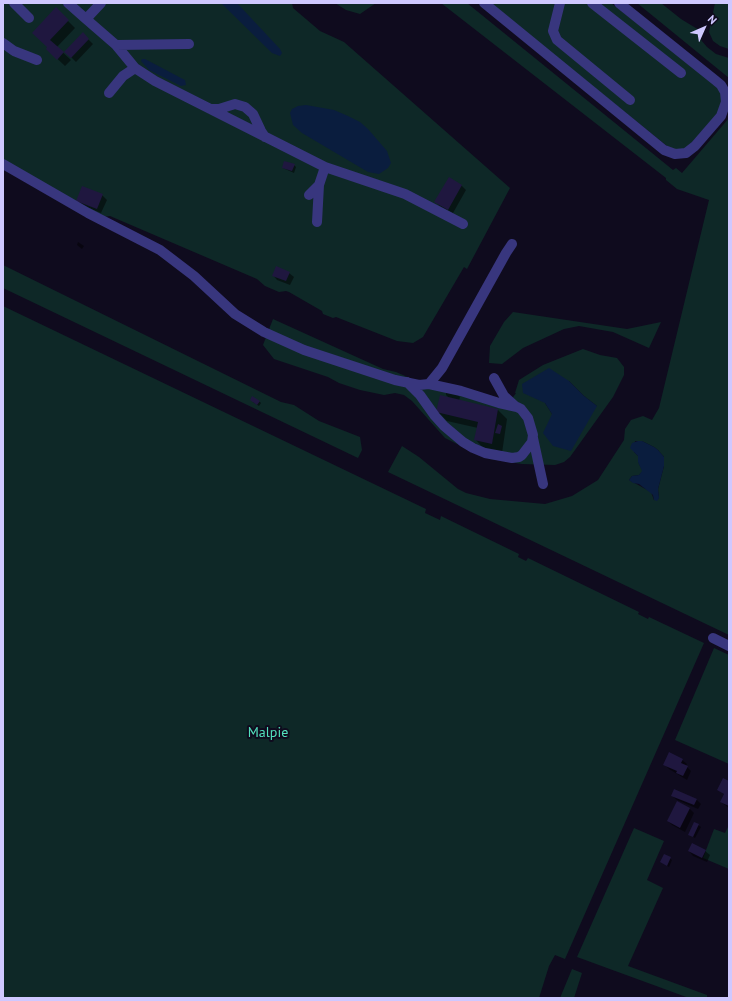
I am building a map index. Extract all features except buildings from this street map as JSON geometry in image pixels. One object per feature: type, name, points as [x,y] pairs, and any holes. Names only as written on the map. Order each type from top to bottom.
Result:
[{"type":"street","points":[[14,3],[30,18]]},
{"type":"street","points":[[68,3],[116,45],[135,68],[155,82],[325,167],[400,192],[463,224]]},
{"type":"street","points":[[86,19],[101,3]]},
{"type":"street","points":[[484,3],[664,150],[675,154],[686,153],[695,146],[721,116],[726,102],[725,92],[721,85],[619,3]]},
{"type":"street","points":[[560,3],[553,31],[557,40],[630,100]]},
{"type":"street","points":[[592,3],[680,73]]},
{"type":"street","points":[[3,43],[14,51],[37,60]]},
{"type":"street","points":[[116,45],[189,44]]},
{"type":"street","points":[[109,93],[123,76],[135,68]]},
{"type":"street","points":[[209,109],[219,109],[235,104],[245,107],[253,114],[261,131],[267,139]]},
{"type":"street","points":[[3,164],[88,213],[160,250],[189,272],[235,314],[264,332],[304,350],[395,380],[419,385],[429,384],[515,406]]},
{"type":"street","points":[[317,222],[319,185],[325,167]]},
{"type":"street","points":[[309,195],[319,185]]},
{"type":"street","points":[[429,384],[442,368],[512,244]]},
{"type":"street","points":[[494,378],[504,396],[515,406],[521,409],[528,418],[543,484]]},
{"type":"street","points":[[407,382],[420,395],[444,426],[463,442],[485,454],[505,458],[519,457],[530,446],[533,438]]},
{"type":"street","points":[[713,638],[729,646]]},
{"type":"green space","points":[[3,3],[292,3],[293,8],[320,31],[344,42],[510,188],[467,269],[464,267],[423,337],[413,343],[397,341],[336,317],[333,318],[323,314],[322,311],[289,292],[279,292],[265,286],[257,279],[110,216],[103,217],[3,162]]},
{"type":"green space","points":[[335,3],[376,3],[360,14],[346,10]]},
{"type":"green space","points":[[441,3],[467,3],[673,170],[676,168],[682,173],[729,118],[729,635],[388,472],[402,446],[419,457],[458,489],[466,493],[490,499],[545,504],[572,496],[598,480],[624,440],[625,429],[631,420],[643,416],[652,420],[659,408],[709,200],[677,189],[666,180],[666,178]],"holes":[[[635,441],[642,441],[654,447],[664,457],[664,466],[658,489],[659,498],[654,500],[651,492],[629,480],[632,476],[639,475],[643,471],[639,464],[638,456],[634,452]]]},
{"type":"green space","points":[[489,3],[611,3],[713,82],[721,91],[723,102],[719,112],[685,150],[672,150]]},
{"type":"green space","points":[[637,3],[661,3],[681,19],[699,30],[701,40],[707,47],[716,54],[729,58],[729,78]]},
{"type":"green space","points":[[715,3],[729,3],[729,49],[720,46],[713,41],[709,32]]},
{"type":"green space","points":[[3,265],[281,402],[294,405],[319,421],[360,437],[362,450],[358,458],[3,288]]},
{"type":"green space","name":"Malpie","points":[[3,306],[426,509],[425,513],[440,520],[441,516],[519,554],[518,557],[526,561],[528,558],[639,612],[638,614],[648,619],[649,617],[704,643],[565,959],[555,955],[549,966],[539,998],[3,998]]},
{"type":"green space","points":[[513,312],[627,329],[661,322],[649,348],[613,332],[579,326],[564,329],[523,348],[502,364],[489,363],[490,346],[504,322]]},
{"type":"green space","points":[[273,319],[383,369],[396,372],[428,386],[507,406],[516,393],[519,380],[543,365],[583,349],[600,355],[617,358],[624,367],[624,375],[613,397],[570,457],[564,462],[555,465],[522,464],[490,459],[445,438],[412,401],[404,395],[395,393],[384,395],[360,390],[339,383],[328,377],[274,359],[263,345]],"holes":[[[569,381],[597,406],[552,414],[545,403]]]},
{"type":"green space","points":[[714,648],[729,655],[729,764],[675,740]]},
{"type":"green space","points":[[729,825],[729,869],[703,858],[714,829],[725,833]]},
{"type":"green space","points":[[634,828],[664,841],[647,880],[663,888],[628,966],[707,995],[707,998],[689,998],[577,957]]},
{"type":"green space","points":[[572,969],[582,973],[574,998],[560,998]]},
{"type":"water","points":[[221,3],[237,3],[280,49],[282,53],[280,56],[272,53]]},
{"type":"water","points":[[142,59],[145,59],[185,80],[186,85],[181,86],[149,70],[141,61]]},
{"type":"water","points":[[306,105],[334,110],[360,122],[387,151],[391,163],[388,168],[379,174],[368,172],[302,133],[293,125],[290,113],[292,109],[298,106]]},
{"type":"water","points":[[549,368],[569,381],[597,406],[571,451],[553,446],[543,433],[552,414],[545,403],[523,393],[522,384]]},
{"type":"water","points":[[642,441],[654,447],[664,457],[664,466],[658,489],[659,498],[657,501],[654,500],[653,495],[639,484],[633,483],[629,480],[632,476],[639,475],[642,471],[638,462],[638,456],[630,448],[632,443]]}]
